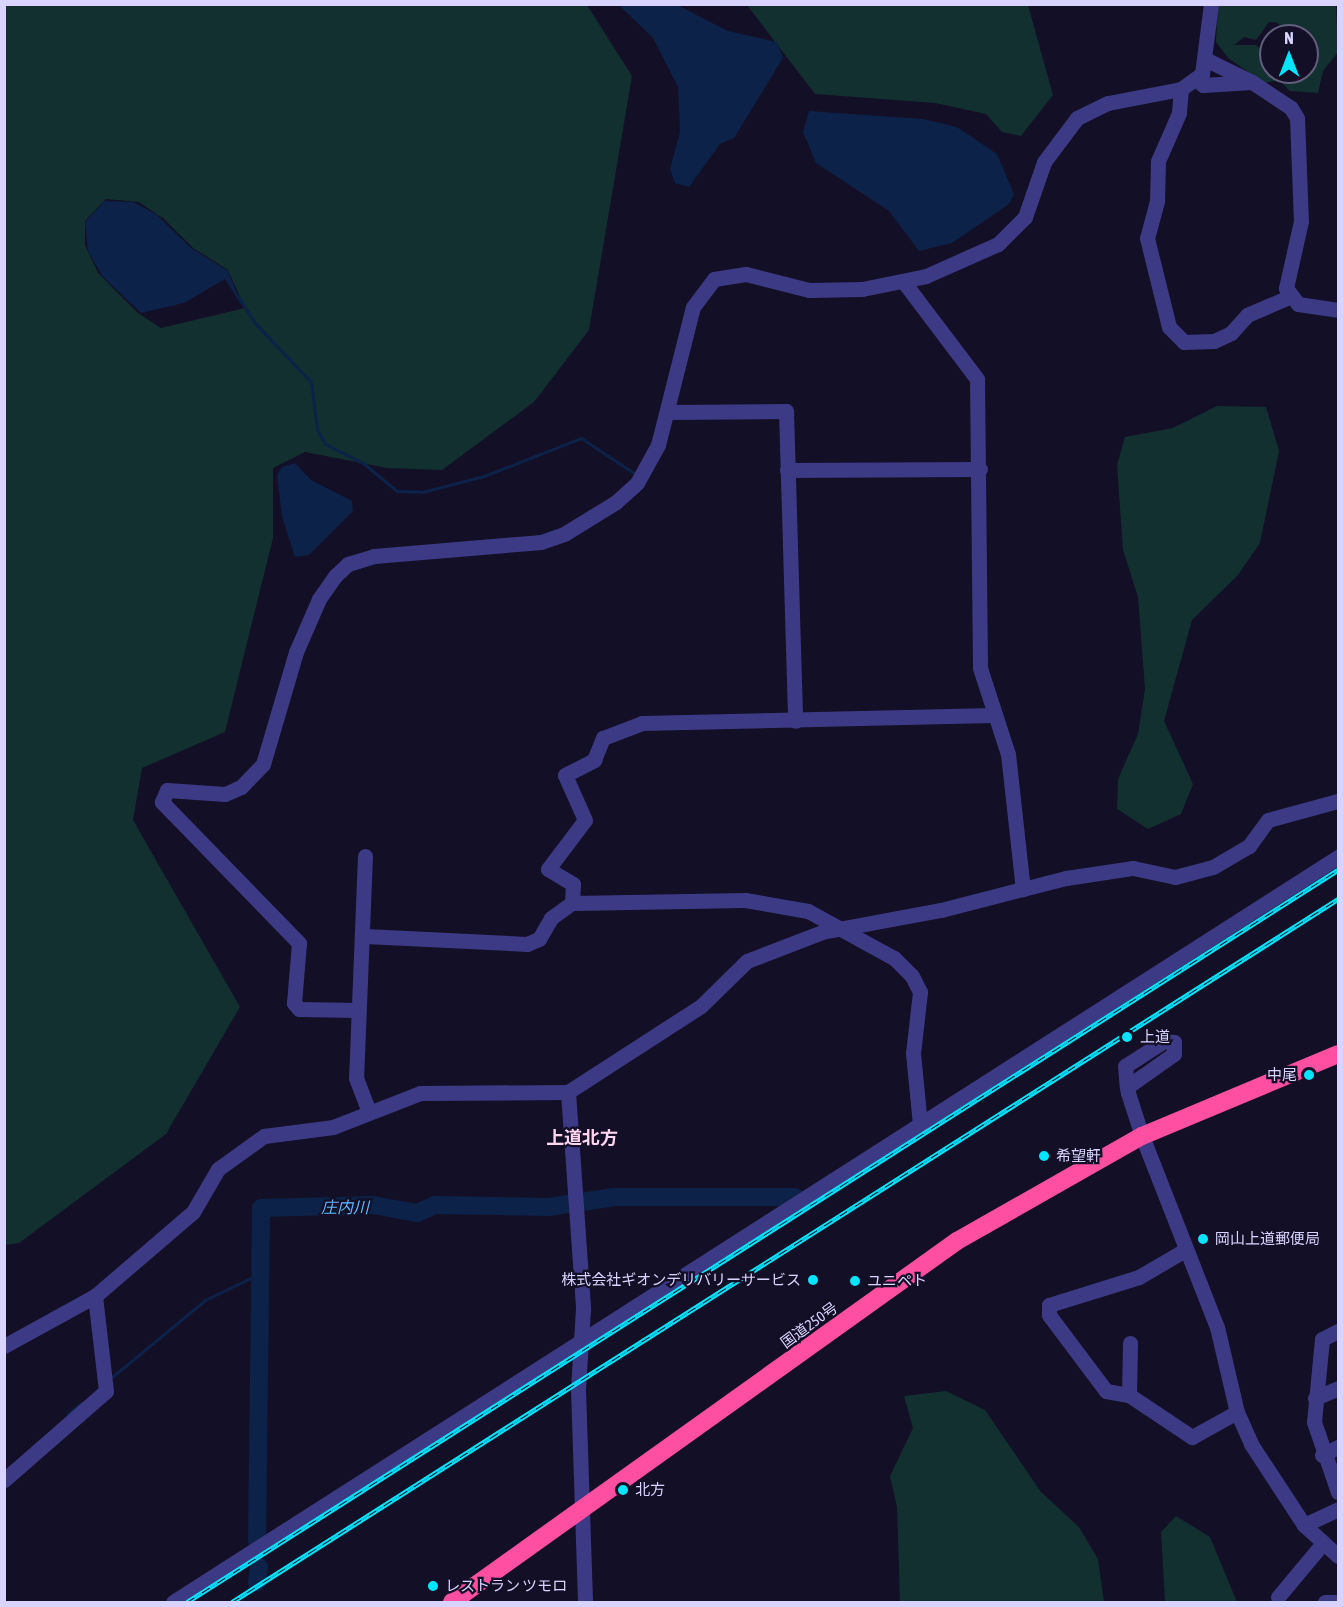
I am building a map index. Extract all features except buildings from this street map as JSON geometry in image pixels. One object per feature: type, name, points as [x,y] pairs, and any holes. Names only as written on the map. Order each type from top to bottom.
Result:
[{"type":"highway","name":"国道250号","points":[[452,1602],[957,1241],[1142,1136],[1338,1054]]},
{"type":"street","points":[[358,1010],[299,1009],[294,1003],[299,943],[259,897],[177,824],[162,795],[167,790],[225,794],[241,787],[263,764],[296,652],[319,599],[348,564],[374,556],[517,546],[564,534],[637,483],[668,412],[693,307],[714,279],[746,274],[809,290],[862,290],[903,281],[957,264],[1012,233],[1038,190],[1044,162],[1077,118],[1108,103],[1181,89],[1197,80],[1207,60],[1210,4]]},
{"type":"street","points":[[1207,60],[1252,82],[1291,108],[1296,118],[1301,221],[1287,277],[1289,297]]},
{"type":"street","points":[[1197,80],[1203,85],[1252,82]]},
{"type":"street","points":[[1181,89],[1179,113],[1158,160],[1157,201],[1147,238],[1169,327],[1184,342],[1214,341],[1231,333],[1247,315],[1289,297],[1311,307],[1338,310]]},
{"type":"street","points":[[903,281],[977,379],[980,469],[980,668],[993,715],[1008,754],[1023,889]]},
{"type":"street","points":[[668,412],[786,411],[795,721]]},
{"type":"street","points":[[787,470],[980,469]]},
{"type":"street","points":[[572,903],[573,884],[548,869],[585,820],[565,775],[594,760],[603,738],[642,723],[993,715]]},
{"type":"street","points":[[4,1346],[95,1296],[193,1212],[218,1169],[250,1142],[333,1127],[368,1110],[420,1093],[568,1092],[701,1006],[747,961],[845,928],[1023,889],[1133,868],[1175,877],[1213,867],[1249,846],[1268,820],[1338,801]]},
{"type":"street","points":[[365,856],[365,936],[358,1010],[356,1078],[368,1110]]},
{"type":"street","points":[[173,1602],[1338,857]]},
{"type":"street","points":[[365,936],[526,944],[539,939],[551,918],[572,903],[745,900],[807,911],[845,928],[894,958],[920,992],[913,1053],[920,1125]]},
{"type":"street","points":[[1127,1087],[1142,1136],[1217,1327],[1238,1412],[1279,1491],[1304,1525],[1338,1556]]},
{"type":"street","points":[[568,1092],[583,1309],[579,1341],[585,1508],[585,1602]]},
{"type":"street","points":[[1185,1250],[1139,1277],[1049,1305],[1049,1315],[1100,1386],[1129,1395],[1192,1437],[1238,1412]]},
{"type":"street","points":[[4,1480],[106,1391],[95,1296]]},
{"type":"street","points":[[1338,1331],[1322,1339],[1315,1398],[1322,1455],[1338,1492]]},
{"type":"street","points":[[1129,1395],[1130,1343]]},
{"type":"street","points":[[1315,1398],[1338,1388]]},
{"type":"street","points":[[1322,1455],[1338,1447]]},
{"type":"street","points":[[1304,1525],[1338,1509]]},
{"type":"street","points":[[1278,1597],[1323,1543]]},
{"type":"street","points":[[1325,1602],[1338,1602]]},
{"type":"green space","points":[[1336,4],[1338,52],[1323,71],[1318,93],[1290,91],[1283,84],[1319,84],[1319,24],[1269,22],[1259,24],[1259,36],[1256,40],[1244,37],[1234,45],[1256,45],[1259,48],[1259,80],[1228,58],[1216,42],[1218,5]]},
{"type":"green space","points":[[4,5],[587,5],[632,76],[589,330],[534,402],[442,470],[387,468],[305,452],[273,468],[273,538],[225,732],[142,768],[133,820],[240,1007],[166,1134],[19,1243],[5,1245]],"holes":[[[106,199],[139,202],[164,219],[193,248],[228,270],[245,308],[161,328],[138,313],[98,273],[85,245],[85,221]]]},
{"type":"green space","points":[[747,5],[1028,5],[1053,95],[1021,136],[1002,132],[986,114],[935,103],[815,94]]},
{"type":"green space","points":[[1217,406],[1266,407],[1279,451],[1260,543],[1238,575],[1192,620],[1164,721],[1193,784],[1181,814],[1148,829],[1117,809],[1118,779],[1138,734],[1145,689],[1138,597],[1123,550],[1117,465],[1125,437],[1173,428]]},
{"type":"green space","points":[[946,1391],[985,1410],[1041,1492],[1079,1527],[1098,1559],[1104,1602],[900,1602],[897,1507],[890,1476],[913,1428],[904,1396]]},
{"type":"green space","points":[[1176,1516],[1210,1537],[1237,1602],[1165,1602],[1161,1532]]},
{"type":"water","points":[[619,5],[677,5],[728,31],[777,42],[783,58],[734,138],[720,144],[689,187],[675,183],[670,169],[680,132],[678,87],[653,38]]},
{"type":"water","points":[[809,111],[923,119],[957,127],[997,154],[1014,194],[1009,204],[952,243],[919,251],[889,211],[816,163],[803,132]]},
{"type":"water","points":[[105,201],[133,202],[156,214],[191,248],[228,271],[243,308],[225,279],[184,303],[141,313],[102,276],[88,251],[85,222]]},
{"type":"water","points":[[295,463],[311,480],[352,501],[353,511],[309,555],[295,557],[282,517],[277,475],[282,467]]},
{"type":"waterway","points":[[238,296],[254,322],[311,382],[317,429],[325,444],[363,463],[397,491],[422,492],[484,476],[581,438],[637,475]]},
{"type":"waterway","name":"庄内川","points":[[257,1540],[261,1208],[373,1205],[417,1213],[435,1205],[549,1207],[614,1197],[795,1197]]},
{"type":"waterway","points":[[112,1377],[205,1300],[259,1274]]},
{"type":"waterway","points":[[68,1414],[81,1403]]},
{"type":"waterway","name":"庄内川","points":[[257,1582],[259,1567]]},
{"type":"railway","points":[[187,1602],[1338,870]]},
{"type":"railway","points":[[232,1602],[1338,899]]},
{"type":"place","name":"上道","points":[[1127,1037]]},
{"type":"place","name":"中尾","points":[[1309,1075]]},
{"type":"place","name":"希望軒","points":[[1044,1156]]},
{"type":"place","name":"岡山上道郵便局","points":[[1203,1239]]},
{"type":"place","name":"株式会社ギオンデリバリーサービス","points":[[813,1280]]},
{"type":"place","name":"ユニペト","points":[[855,1281]]},
{"type":"place","name":"北方","points":[[623,1490]]},
{"type":"place","name":"レストラン ツモロ","points":[[433,1586]]},
{"type":"district","name":"上道北方","points":[[582,1138]]}]
